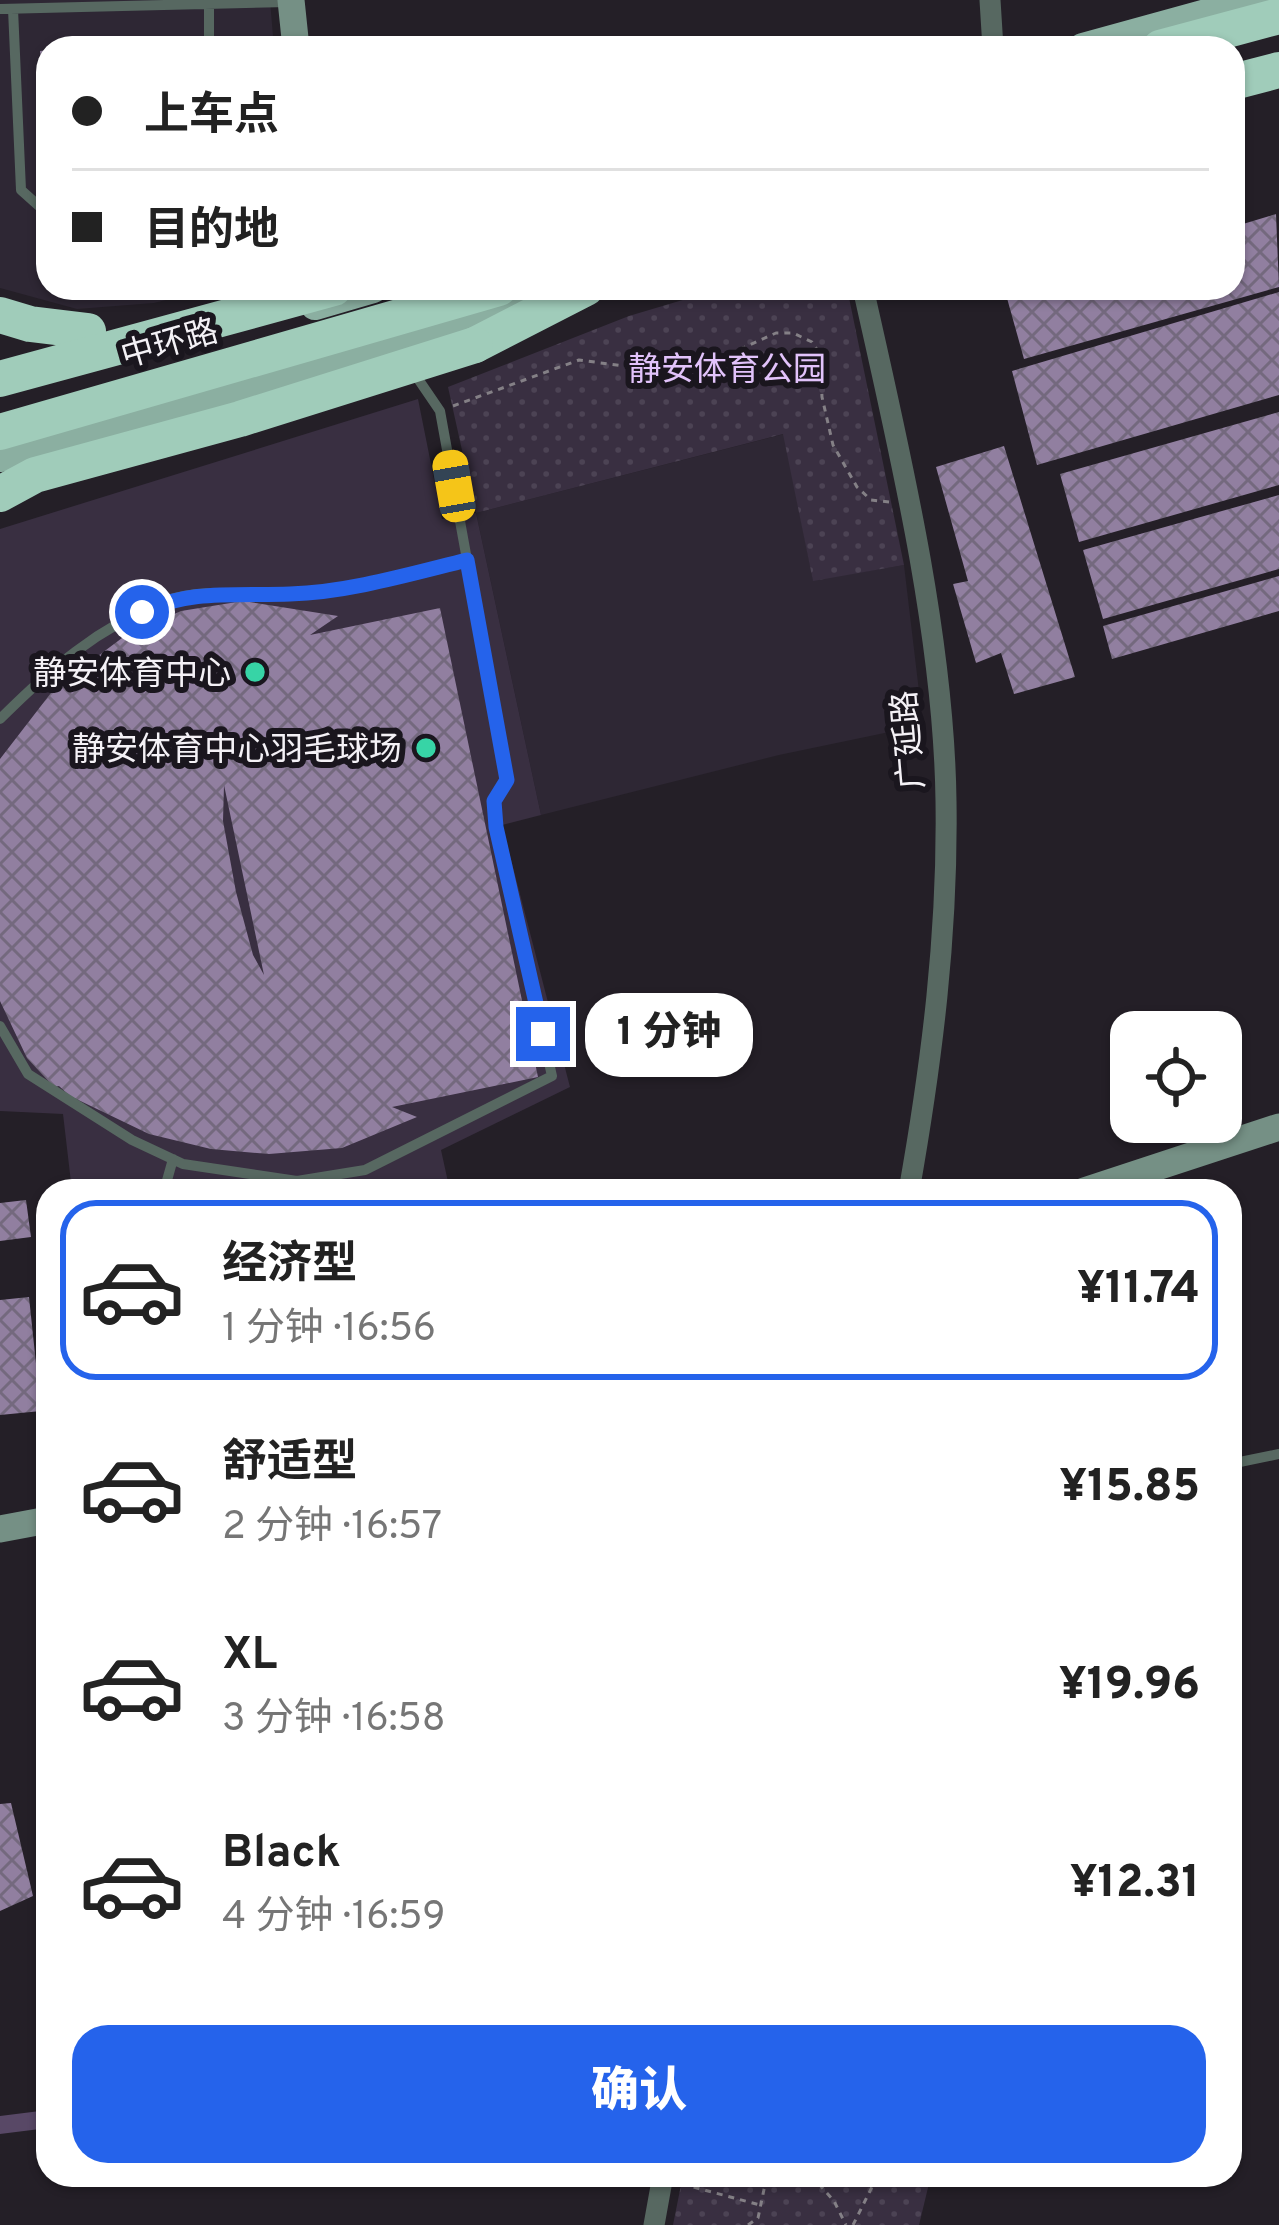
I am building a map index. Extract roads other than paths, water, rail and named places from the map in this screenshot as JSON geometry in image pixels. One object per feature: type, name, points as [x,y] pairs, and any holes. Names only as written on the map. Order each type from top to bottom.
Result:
[{"type":"highway","points":[[1205,36],[1279,16]]},
{"type":"highway","points":[[1245,79],[1279,70]]},
{"type":"highway","points":[[0,315],[30,324],[141,333],[263,300]]},
{"type":"highway","name":"中环路","points":[[0,375],[288,300]]},
{"type":"highway","name":"中环路","points":[[0,432],[457,300]]},
{"type":"highway","points":[[12,485],[475,345],[563,300]]},
{"type":"main road","points":[[1126,36],[1257,0]]},
{"type":"main road","points":[[1245,42],[1279,32]]},
{"type":"main road","points":[[1245,64],[1279,55]]},
{"type":"main road","points":[[1245,95],[1279,86]]},
{"type":"main road","points":[[0,417],[409,300]]},
{"type":"main road","points":[[0,457],[486,315],[514,300]]},
{"type":"main road","points":[[0,396],[277,303]]},
{"type":"main road","points":[[0,375],[90,369]]},
{"type":"street","points":[[991,0],[992,36]]},
{"type":"street","points":[[291,1],[295,36]]},
{"type":"street","name":"广延路","points":[[865,300],[933,658],[946,797],[941,962],[931,1066],[911,1179]]},
{"type":"street","points":[[1120,1179],[1279,1126]]},
{"type":"street","points":[[0,1529],[36,1522]]},
{"type":"street","points":[[654,2225],[661,2187]]},
{"type":"lane","points":[[36,203],[21,190],[6,9],[291,1]]},
{"type":"lane","points":[[209,4],[209,36]]},
{"type":"lane","points":[[309,1179],[365,1170],[552,1076],[496,827],[494,801],[507,780],[440,411],[393,343]]},
{"type":"lane","points":[[0,719],[58,662],[114,625],[170,599],[247,592],[291,594],[369,583],[467,560]]},
{"type":"lane","points":[[0,1026],[28,1074],[132,1140],[173,1159],[280,1179]]},
{"type":"lane","points":[[167,1179],[173,1159]]},
{"type":"lane","points":[[1242,1462],[1279,1454]]},
{"type":"place","name":"静安体育中心","points":[[255,672]]},
{"type":"place","name":"静安体育中心羽毛球场","points":[[426,748]]},
{"type":"park label","name":"静安体育公园","points":[[727,368]]}]
